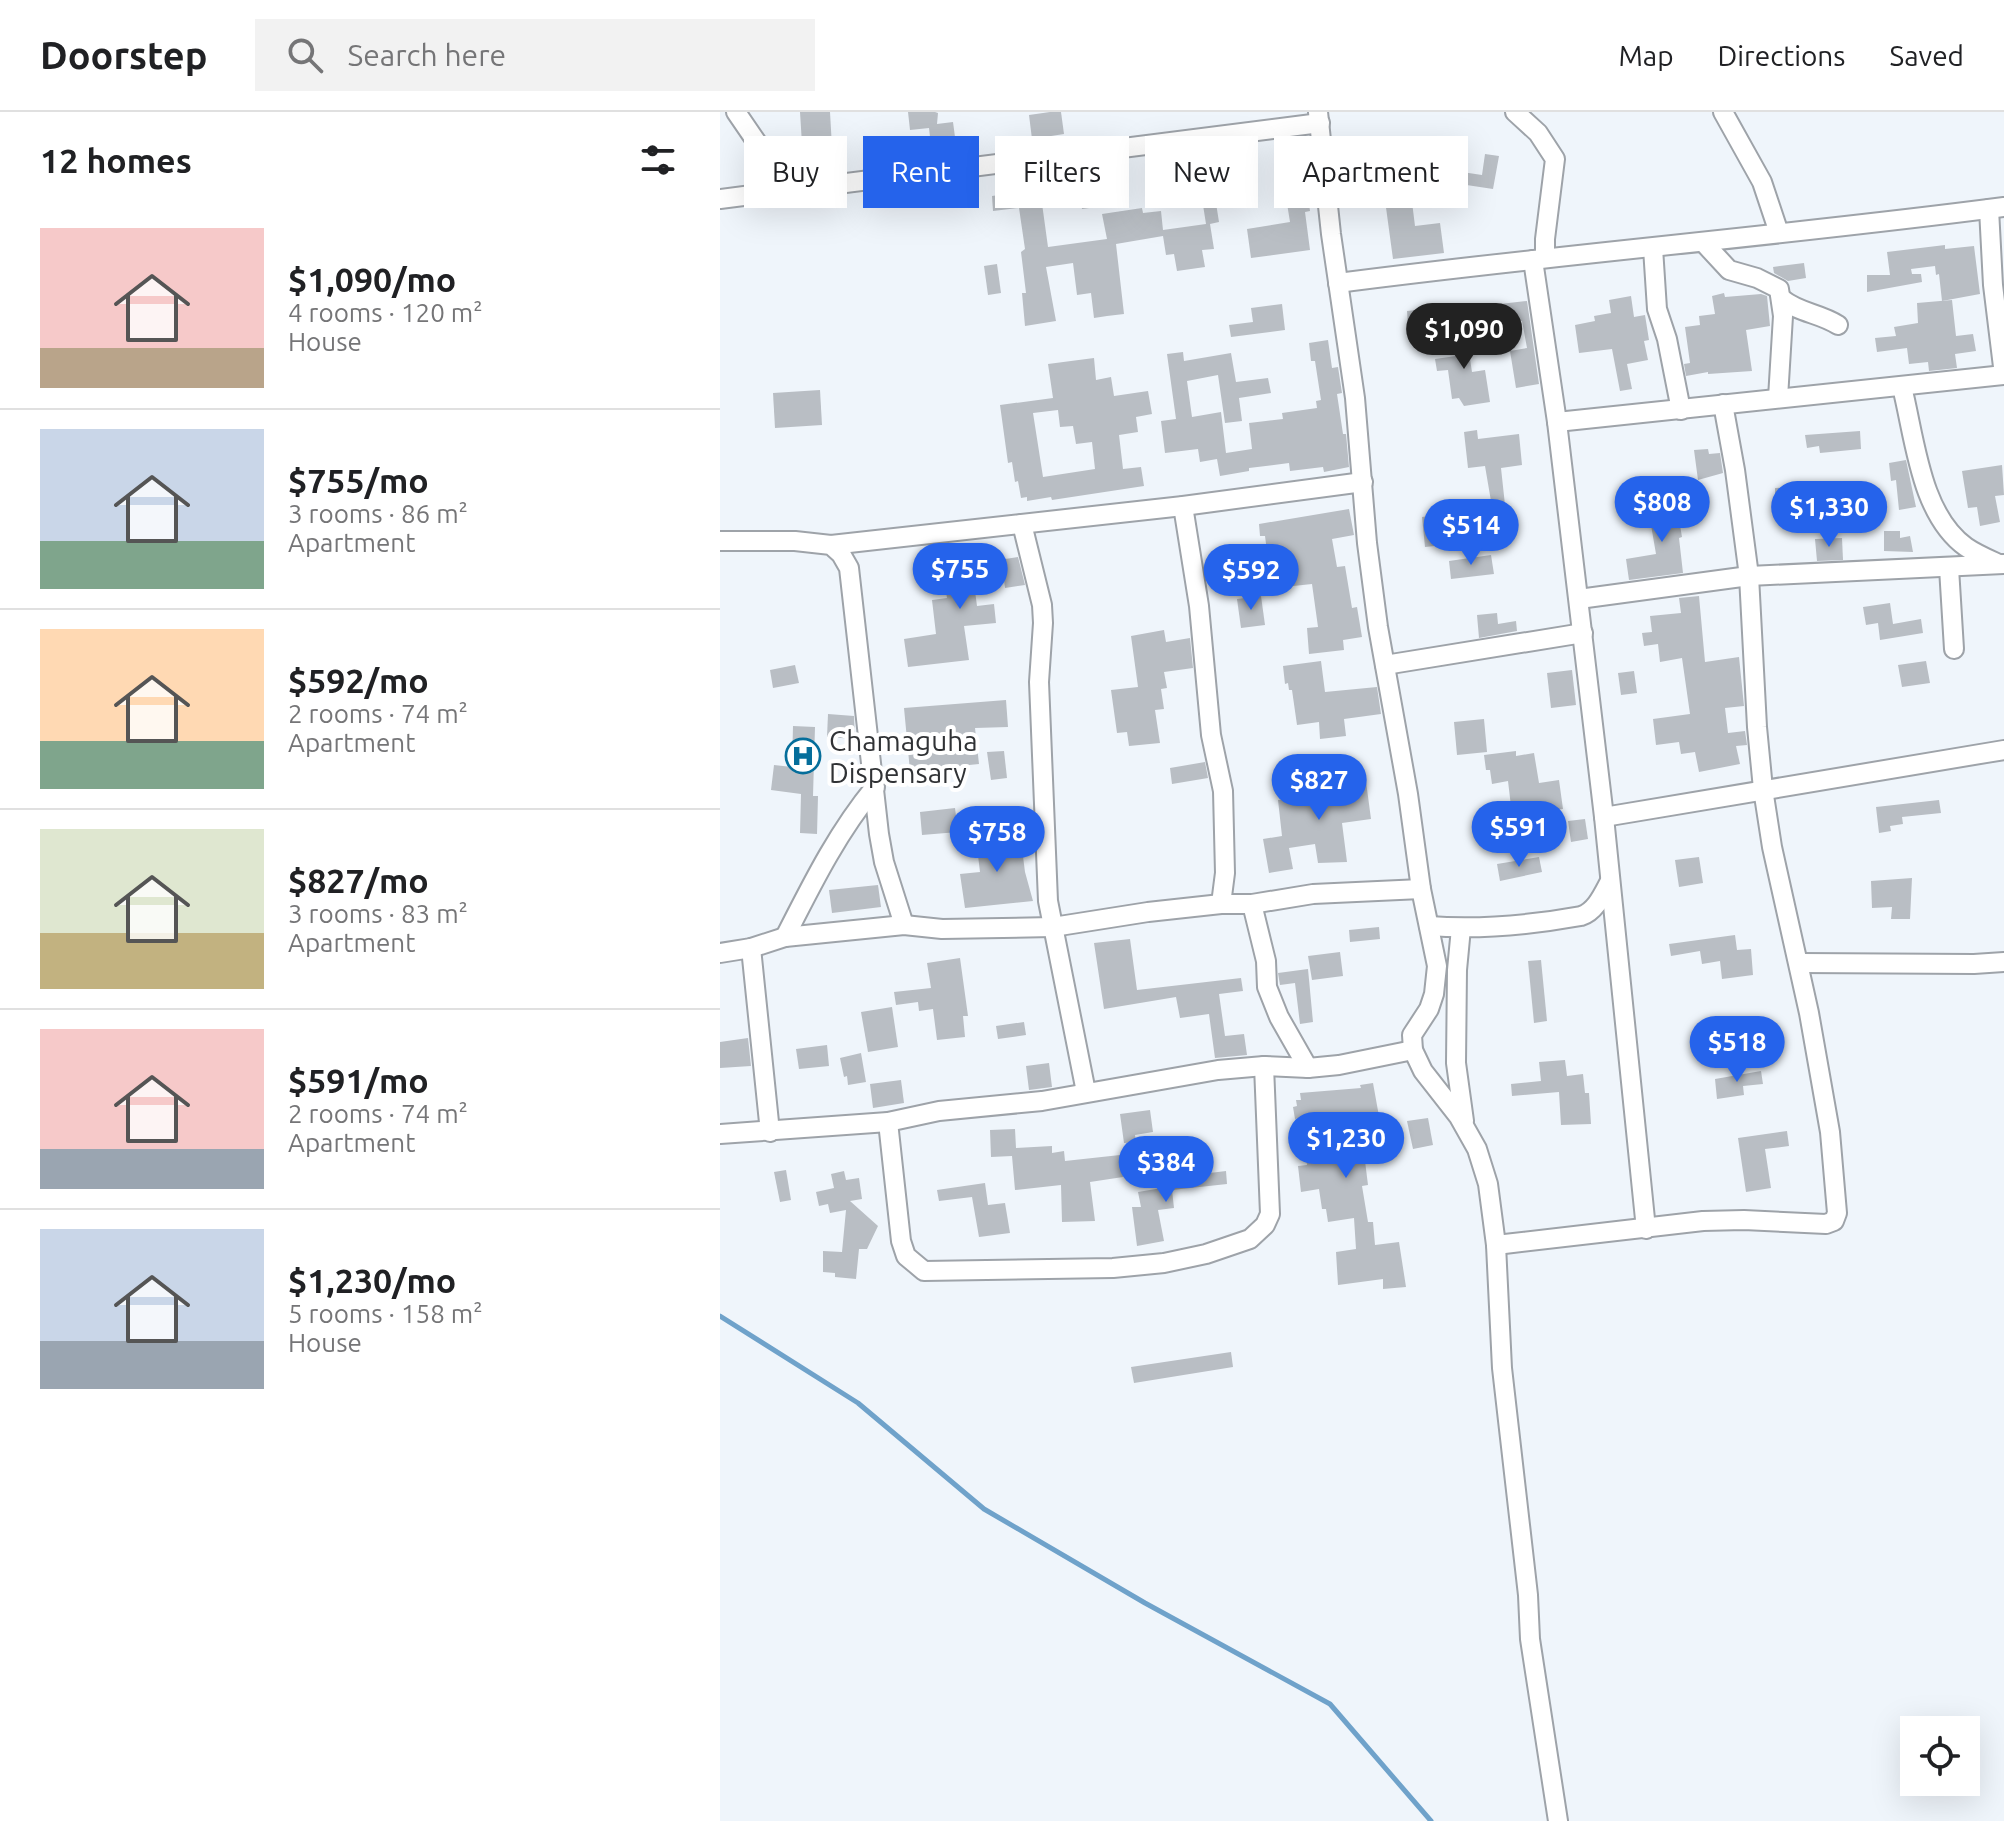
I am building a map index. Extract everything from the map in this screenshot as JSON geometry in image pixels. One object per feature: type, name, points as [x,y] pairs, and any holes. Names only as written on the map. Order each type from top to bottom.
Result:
[{"type":"street","points":[[720,117],[729,112]]},
{"type":"street","points":[[736,112],[752,136]]},
{"type":"street","points":[[1515,112],[1538,133],[1555,159],[1545,239],[1539,259],[1619,947],[1646,1229]]},
{"type":"street","points":[[1723,112],[1762,182],[1779,233]]},
{"type":"street","points":[[847,183],[1319,118],[1355,398],[1367,543],[1421,889],[1437,966],[1429,1009],[1412,1035],[1413,1050],[1423,1071],[1450,1104],[1477,1149],[1488,1184],[1496,1245],[1502,1368],[1528,1595],[1530,1639],[1558,1821]]},
{"type":"street","points":[[720,199],[744,196]]},
{"type":"street","points":[[1338,283],[1996,208],[1993,285],[2004,375],[1557,422]]},
{"type":"street","points":[[1704,243],[1729,270],[1757,278],[1779,289],[1782,299],[1778,398]]},
{"type":"street","points":[[1653,248],[1657,309],[1667,339],[1681,410]]},
{"type":"street","points":[[1782,299],[1795,310],[1823,317],[1838,325]]},
{"type":"street","points":[[1902,387],[1933,505],[1951,533],[1966,547],[2003,565]]},
{"type":"street","points":[[1496,1245],[1703,1221],[1744,1220],[1812,1226],[1834,1221],[1837,1213],[1835,1168],[1800,963],[1772,847],[1763,789],[1749,576],[1723,404]]},
{"type":"street","points":[[720,541],[795,541],[831,545],[1183,506],[1363,482]]},
{"type":"street","points":[[1183,506],[1199,606],[1211,735],[1223,791],[1225,873],[1221,904]]},
{"type":"street","points":[[1022,524],[1042,605],[1039,682],[1047,877],[1053,927],[1086,1092]]},
{"type":"street","points":[[831,545],[849,568],[884,862],[904,925]]},
{"type":"street","points":[[1579,599],[1749,576],[2003,565]]},
{"type":"street","points":[[1949,568],[1954,649]]},
{"type":"street","points":[[1385,665],[1583,633]]},
{"type":"street","points":[[1604,817],[2004,750]]},
{"type":"street","points":[[785,937],[826,855],[852,814],[875,787]]},
{"type":"street","points":[[1429,926],[1515,926],[1588,914],[1610,881]]},
{"type":"street","points":[[720,953],[751,948],[785,937],[904,925],[942,929],[1053,927],[1221,904],[1252,904],[1283,897],[1342,891],[1421,889]]},
{"type":"street","points":[[1252,904],[1266,961],[1267,987],[1279,1017],[1308,1068]]},
{"type":"street","points":[[1588,914],[1619,947]]},
{"type":"street","points":[[1461,928],[1457,970],[1456,1063],[1465,1128]]},
{"type":"street","points":[[751,948],[770,1132]]},
{"type":"street","points":[[1800,963],[2004,962]]},
{"type":"street","points":[[720,1134],[888,1122],[939,1111],[1042,1101],[1218,1070],[1339,1065],[1413,1050]]},
{"type":"street","points":[[888,1122],[901,1241],[906,1256],[924,1271],[1113,1268],[1164,1263],[1206,1254],[1250,1239],[1265,1225],[1270,1214],[1264,1066]]},
{"type":"building","points":[[800,112],[830,112],[831,136],[802,136]]},
{"type":"building","points":[[908,112],[935,112],[938,113],[937,124],[953,122],[955,136],[930,136],[929,128],[910,130]]},
{"type":"building","points":[[1061,112],[1064,134],[1032,136],[1029,115]]},
{"type":"building","points":[[1485,154],[1499,156],[1493,189],[1468,185],[1468,173],[1482,175]]},
{"type":"building","points":[[992,196],[995,196],[995,208],[1019,208],[993,211]]},
{"type":"building","points":[[1019,208],[1043,208],[1048,247],[1107,239],[1102,214],[1142,208],[1143,213],[1161,211],[1163,230],[1206,224],[1203,208],[1217,208],[1219,222],[1210,224],[1214,249],[1202,250],[1205,267],[1177,271],[1174,254],[1166,255],[1163,236],[1116,244],[1124,314],[1094,318],[1091,293],[1077,295],[1073,263],[1046,267],[1056,321],[1025,326],[1022,293],[1026,293],[1021,252],[1025,249]]},
{"type":"building","points":[[1288,208],[1310,208],[1310,211],[1305,212],[1310,250],[1251,258],[1247,229],[1290,222]]},
{"type":"building","points":[[1386,208],[1413,208],[1415,226],[1440,223],[1444,253],[1393,259]]},
{"type":"building","points":[[1945,245],[1945,249],[1974,246],[1980,294],[1942,301],[1935,266],[1911,269],[1912,274],[1921,274],[1922,282],[1867,292],[1867,275],[1890,275],[1887,252]]},
{"type":"building","points":[[1804,263],[1806,278],[1788,281],[1774,273],[1773,267]]},
{"type":"building","points":[[997,264],[1001,293],[988,295],[984,266]]},
{"type":"building","points":[[1724,293],[1725,297],[1767,296],[1770,326],[1746,330],[1752,371],[1686,376],[1684,364],[1690,363],[1685,327],[1700,325],[1699,316],[1715,314],[1712,296]]},
{"type":"building","points":[[1631,296],[1634,317],[1645,315],[1649,340],[1644,341],[1648,360],[1627,364],[1632,389],[1620,391],[1612,349],[1579,353],[1575,325],[1595,321],[1594,316],[1611,313],[1609,300]]},
{"type":"building","points":[[1952,300],[1956,336],[1973,334],[1976,351],[1955,354],[1957,368],[1929,371],[1928,362],[1909,364],[1907,348],[1877,352],[1875,338],[1896,336],[1894,327],[1918,323],[1917,303]]},
{"type":"building","points":[[1527,301],[1539,384],[1516,388],[1510,351],[1527,348],[1522,321],[1503,323],[1500,304]]},
{"type":"building","points":[[1282,304],[1285,330],[1231,337],[1229,325],[1253,322],[1251,308]]},
{"type":"building","points":[[1427,309],[1430,340],[1409,342],[1407,311]]},
{"type":"building","points":[[1464,320],[1472,372],[1485,370],[1490,402],[1464,406],[1459,398],[1452,399],[1448,370],[1437,371],[1435,359],[1456,356],[1451,322]]},
{"type":"building","points":[[1328,340],[1332,368],[1338,367],[1342,393],[1337,394],[1349,467],[1324,472],[1323,467],[1290,471],[1289,463],[1249,468],[1249,471],[1220,476],[1217,459],[1200,462],[1198,449],[1165,453],[1161,421],[1176,419],[1167,354],[1183,352],[1184,361],[1231,353],[1236,382],[1268,378],[1271,393],[1239,398],[1242,421],[1225,423],[1218,375],[1187,381],[1192,417],[1221,412],[1226,453],[1252,449],[1249,423],[1283,419],[1282,413],[1317,408],[1316,401],[1321,400],[1309,343]]},
{"type":"building","points":[[1094,358],[1096,380],[1111,377],[1114,396],[1148,391],[1152,414],[1136,417],[1138,432],[1119,435],[1123,469],[1141,467],[1144,486],[1052,500],[1051,497],[1027,501],[1027,497],[1021,498],[1012,462],[1008,463],[1000,405],[1053,398],[1048,364]],"holes":[[[1058,410],[1060,427],[1073,426],[1076,444],[1092,442],[1095,469],[1043,477],[1033,413]]]},
{"type":"building","points":[[820,390],[822,425],[775,428],[773,393]]},
{"type":"building","points":[[1477,430],[1478,439],[1519,434],[1522,465],[1501,468],[1505,505],[1492,507],[1485,466],[1468,468],[1464,432]]},
{"type":"building","points":[[1860,431],[1861,449],[1820,453],[1819,446],[1807,448],[1805,435]]},
{"type":"building","points":[[1708,449],[1709,454],[1720,453],[1723,473],[1698,480],[1694,450]]},
{"type":"building","points":[[1906,460],[1916,507],[1899,510],[1896,480],[1891,481],[1889,463]]},
{"type":"building","points":[[2002,465],[2004,495],[1995,496],[2000,522],[1980,526],[1977,507],[1968,508],[1962,471]]},
{"type":"building","points":[[1673,484],[1682,537],[1679,538],[1683,573],[1629,580],[1626,559],[1656,554],[1651,525],[1667,522],[1660,486]]},
{"type":"building","points":[[1799,487],[1801,518],[1781,521],[1775,488]]},
{"type":"building","points":[[1349,509],[1354,535],[1332,539],[1337,567],[1345,566],[1352,608],[1357,607],[1362,637],[1343,640],[1344,650],[1309,654],[1307,628],[1318,627],[1312,584],[1265,589],[1261,560],[1268,559],[1265,536],[1260,536],[1259,524]]},
{"type":"building","points":[[1441,514],[1445,545],[1425,547],[1422,517]]},
{"type":"building","points":[[1884,531],[1900,531],[1900,538],[1910,536],[1913,552],[1884,551]]},
{"type":"building","points":[[1842,538],[1843,560],[1817,561],[1815,539]]},
{"type":"building","points":[[998,555],[999,560],[1018,557],[1025,585],[1005,588],[1003,572],[973,576],[977,606],[994,604],[996,623],[964,626],[969,660],[908,667],[904,639],[936,634],[932,600],[947,598],[942,569],[960,566],[959,560]]},
{"type":"building","points":[[1491,555],[1494,574],[1451,579],[1449,561]]},
{"type":"building","points":[[1261,596],[1265,625],[1241,628],[1237,599]]},
{"type":"building","points":[[1699,596],[1705,662],[1739,657],[1744,706],[1725,708],[1728,733],[1745,731],[1747,745],[1736,746],[1740,764],[1699,772],[1695,752],[1681,754],[1679,742],[1656,745],[1653,719],[1690,714],[1682,658],[1660,662],[1658,644],[1644,646],[1642,633],[1652,632],[1650,616],[1681,613],[1679,598]]},
{"type":"building","points":[[1890,603],[1893,624],[1921,619],[1923,633],[1880,640],[1878,623],[1866,625],[1863,607]]},
{"type":"building","points":[[1497,613],[1498,624],[1516,621],[1517,631],[1479,638],[1477,615]]},
{"type":"building","points":[[1164,630],[1166,642],[1190,638],[1193,668],[1164,672],[1167,688],[1161,689],[1164,709],[1155,710],[1160,743],[1129,746],[1127,732],[1117,733],[1111,690],[1138,687],[1131,636]]},
{"type":"building","points":[[1321,661],[1325,692],[1377,687],[1381,714],[1344,719],[1346,736],[1320,739],[1319,722],[1297,725],[1292,690],[1289,690],[1288,683],[1285,684],[1283,666]]},
{"type":"building","points":[[1926,661],[1930,683],[1902,687],[1898,665]]},
{"type":"building","points":[[795,665],[799,683],[773,688],[770,670]]},
{"type":"building","points":[[1572,670],[1576,705],[1551,708],[1547,673]]},
{"type":"building","points":[[1634,671],[1637,693],[1621,695],[1618,673]]},
{"type":"building","points":[[1006,700],[1008,727],[975,728],[979,764],[910,771],[904,708]]},
{"type":"building","points":[[828,714],[854,716],[855,739],[827,737]]},
{"type":"building","points":[[1484,719],[1487,752],[1457,755],[1454,722]]},
{"type":"building","points":[[793,726],[815,727],[813,796],[818,796],[817,834],[800,833],[801,794],[771,790],[774,765],[792,767]]},
{"type":"building","points":[[1004,751],[1007,778],[991,780],[987,752]]},
{"type":"building","points":[[1516,751],[1516,756],[1534,753],[1539,783],[1559,780],[1563,809],[1512,815],[1508,781],[1492,784],[1484,755]]},
{"type":"building","points":[[1205,762],[1208,778],[1172,784],[1170,768]]},
{"type":"building","points":[[1365,774],[1371,819],[1342,823],[1347,862],[1318,863],[1315,844],[1289,848],[1293,869],[1269,873],[1263,839],[1282,836],[1278,800],[1328,793],[1326,780]]},
{"type":"building","points":[[1939,800],[1941,813],[1902,817],[1903,824],[1890,826],[1891,831],[1879,833],[1876,807]]},
{"type":"building","points":[[955,808],[958,832],[922,835],[920,812]]},
{"type":"building","points":[[1585,819],[1588,839],[1571,842],[1568,821]]},
{"type":"building","points":[[1020,833],[1025,872],[1033,901],[965,908],[960,874],[980,872],[976,839]]},
{"type":"building","points":[[1539,857],[1542,872],[1500,881],[1497,864]]},
{"type":"building","points":[[1699,857],[1703,883],[1679,887],[1675,860]]},
{"type":"building","points":[[1912,878],[1910,919],[1891,919],[1892,907],[1872,908],[1871,881]]},
{"type":"building","points":[[878,885],[881,907],[832,913],[829,890]]},
{"type":"building","points":[[1379,927],[1380,939],[1350,942],[1349,930]]},
{"type":"building","points":[[1735,935],[1737,950],[1751,949],[1753,975],[1722,979],[1720,961],[1702,964],[1700,951],[1671,956],[1669,944]]},
{"type":"building","points":[[1130,939],[1137,990],[1241,978],[1243,991],[1219,994],[1225,1036],[1244,1034],[1247,1055],[1215,1058],[1209,1014],[1180,1018],[1176,997],[1104,1009],[1094,943]]},
{"type":"building","points":[[1340,952],[1343,976],[1312,980],[1308,956]]},
{"type":"building","points":[[960,958],[968,1016],[963,1016],[965,1037],[937,1040],[933,1009],[919,1011],[918,1002],[896,1005],[894,992],[931,988],[927,963]]},
{"type":"building","points":[[1541,960],[1547,1021],[1534,1023],[1528,961]]},
{"type":"building","points":[[1308,969],[1313,1022],[1300,1024],[1295,983],[1280,985],[1278,973]]},
{"type":"building","points":[[892,1007],[898,1047],[868,1052],[861,1012]]},
{"type":"building","points":[[1024,1022],[1026,1035],[998,1039],[996,1026]]},
{"type":"building","points":[[748,1038],[751,1066],[720,1068],[720,1042]]},
{"type":"building","points":[[827,1045],[829,1066],[799,1069],[796,1049]]},
{"type":"building","points":[[861,1053],[866,1082],[848,1085],[840,1058]]},
{"type":"building","points":[[1565,1060],[1567,1076],[1583,1074],[1585,1093],[1589,1093],[1591,1124],[1561,1125],[1559,1092],[1512,1096],[1511,1084],[1541,1081],[1539,1062]]},
{"type":"building","points":[[1049,1063],[1052,1087],[1029,1090],[1026,1066]]},
{"type":"building","points":[[1761,1071],[1763,1084],[1743,1086],[1744,1095],[1717,1099],[1715,1079]]},
{"type":"building","points":[[901,1080],[904,1103],[873,1108],[870,1084]]},
{"type":"building","points":[[1373,1083],[1382,1133],[1369,1134],[1367,1117],[1343,1120],[1348,1159],[1351,1163],[1365,1161],[1368,1185],[1362,1186],[1368,1222],[1373,1222],[1375,1245],[1399,1242],[1406,1287],[1383,1289],[1383,1279],[1338,1285],[1336,1252],[1356,1249],[1354,1218],[1328,1222],[1319,1189],[1301,1192],[1298,1166],[1307,1165],[1301,1118],[1295,1119],[1293,1107],[1297,1106],[1296,1100],[1301,1100],[1300,1093],[1361,1088],[1360,1085]]},
{"type":"building","points":[[1150,1110],[1153,1132],[1135,1135],[1136,1142],[1124,1143],[1120,1114]]},
{"type":"building","points":[[1428,1118],[1433,1145],[1413,1149],[1407,1121]]},
{"type":"building","points":[[1015,1129],[1016,1148],[1052,1146],[1052,1153],[1064,1151],[1065,1161],[1120,1155],[1123,1177],[1090,1182],[1095,1221],[1062,1222],[1061,1185],[1015,1190],[1012,1156],[991,1157],[990,1130]]},
{"type":"building","points":[[1787,1131],[1789,1146],[1765,1149],[1771,1188],[1746,1192],[1738,1138]]},
{"type":"building","points":[[786,1170],[791,1200],[780,1202],[774,1172]]},
{"type":"building","points":[[844,1171],[846,1180],[859,1178],[862,1199],[850,1201],[878,1226],[867,1249],[859,1249],[856,1279],[835,1277],[835,1273],[823,1272],[823,1251],[842,1252],[846,1210],[830,1213],[828,1204],[819,1206],[816,1192],[834,1188],[831,1174]]},
{"type":"building","points":[[1226,1171],[1227,1184],[1172,1190],[1174,1208],[1158,1210],[1164,1241],[1137,1246],[1132,1207],[1141,1207],[1138,1192],[1162,1188],[1161,1179]]},
{"type":"building","points":[[985,1183],[988,1205],[1005,1203],[1010,1233],[979,1237],[972,1197],[939,1201],[937,1190]]},
{"type":"building","points":[[1231,1352],[1233,1367],[1134,1383],[1131,1367]]},
{"type":"waterway","points":[[720,1316],[858,1403],[984,1509],[1145,1603],[1330,1704],[1431,1821]]},
{"type":"place","name":"Chamaguha Dispensary","points":[[803,756]]}]
